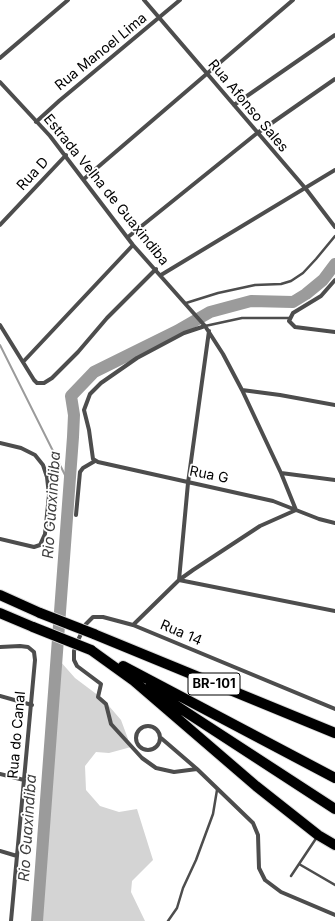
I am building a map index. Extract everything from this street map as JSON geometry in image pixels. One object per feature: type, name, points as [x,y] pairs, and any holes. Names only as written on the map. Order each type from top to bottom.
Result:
[{"type":"highway","name":"BR-101","points":[[0,595],[335,733]]},
{"type":"highway","name":"BR-101","points":[[0,613],[91,650],[335,778]]},
{"type":"highway","name":"BR-101","points":[[91,650],[335,809]]},
{"type":"highway","name":"BR-101","points":[[91,650],[134,681],[250,781],[318,835],[335,845]]},
{"type":"street","points":[[0,58],[68,0]]},
{"type":"street","name":"Rua Afonso Sales","points":[[144,0],[256,134],[306,189],[335,227]]},
{"type":"street","name":"Rua Manoel Lima","points":[[36,122],[180,0]]},
{"type":"street","points":[[84,179],[130,138],[293,0]]},
{"type":"street","points":[[234,106],[335,35]]},
{"type":"street","points":[[128,237],[256,134],[335,79]]},
{"type":"street","name":"Estrada Velha de Guaxindiba","points":[[0,82],[66,155],[133,245],[156,269],[209,331],[242,390],[281,473],[296,510]]},
{"type":"street","name":"Rua D","points":[[0,226],[66,155]]},
{"type":"street","points":[[161,275],[306,189],[335,170]]},
{"type":"street","points":[[23,362],[133,245]]},
{"type":"street","points":[[0,325],[35,382],[41,383],[48,381],[156,269]]},
{"type":"street","points":[[335,280],[321,296],[295,311],[290,318],[292,326],[335,332]]},
{"type":"street","points":[[76,515],[81,471],[95,461],[92,456],[90,430],[84,410],[85,403],[90,394],[101,383],[137,358],[184,333],[205,326]]},
{"type":"street","points":[[179,580],[188,483],[209,331]]},
{"type":"street","points":[[242,390],[335,405]]},
{"type":"street","points":[[0,443],[21,448],[36,455],[43,465],[47,477],[49,495],[44,540],[40,545],[34,547],[0,539]]},
{"type":"street","name":"Rua G","points":[[95,461],[188,483],[220,488],[273,501],[296,510]]},
{"type":"street","points":[[281,473],[335,480]]},
{"type":"street","points":[[132,624],[179,580],[260,526],[296,510],[319,520],[335,523]]},
{"type":"street","points":[[179,580],[335,611]]},
{"type":"street","name":"Rua 14","points":[[197,769],[168,771],[156,768],[142,758],[111,724],[106,704],[98,697],[101,686],[100,682],[77,666],[74,660],[74,650],[86,624],[96,616],[132,624],[335,709]]},
{"type":"street","name":"Rua do Canal","points":[[0,647],[24,646],[34,652],[35,660],[11,921]]},
{"type":"street","points":[[0,696],[32,705]]},
{"type":"street","points":[[161,738],[155,748],[148,750],[140,747],[136,737],[143,727],[151,726],[158,730],[161,738],[247,815],[255,826],[258,835],[259,868],[265,880],[281,892],[335,915]]},
{"type":"street","points":[[0,774],[24,780]]},
{"type":"street","points":[[0,851],[18,856]]},
{"type":"lane","points":[[185,304],[218,293],[255,285],[281,284],[291,281],[312,264],[335,236]]},
{"type":"lane","points":[[205,326],[242,318],[290,318]]},
{"type":"lane","points":[[168,921],[177,908],[183,888],[196,860],[213,814],[218,789]]},
{"type":"lane","points":[[291,876],[318,835]]},
{"type":"lane","points":[[299,864],[335,885]]},
{"type":"shaded area","points":[[60,661],[75,678],[103,699],[121,720],[131,747],[109,753],[96,752],[85,766],[86,790],[100,806],[119,812],[137,809],[153,860],[132,881],[131,892],[145,921],[38,921],[55,676]]},
{"type":"waterway","name":"Rio Guaxindiba","points":[[37,921],[73,437],[74,415],[71,396],[94,372],[177,331],[210,312],[251,301],[293,302],[306,294],[323,280],[335,264]]},
{"type":"waterway","points":[[0,345],[70,485]]}]
